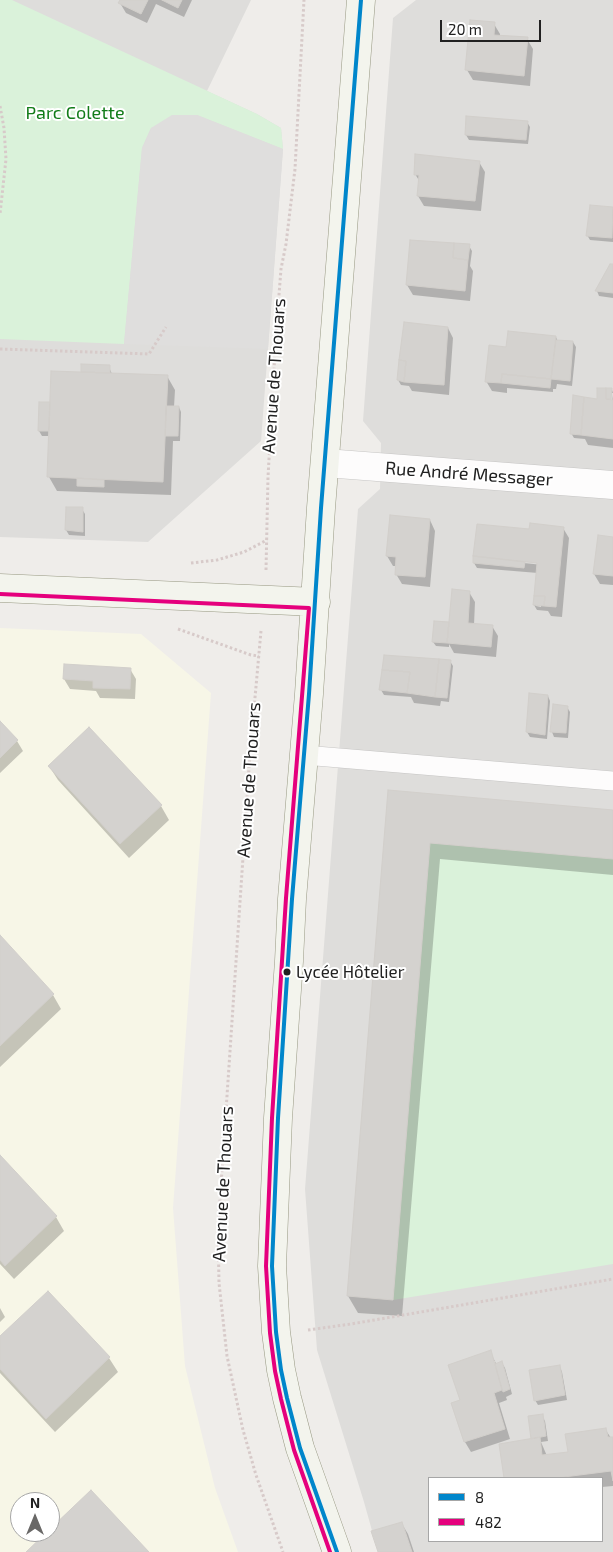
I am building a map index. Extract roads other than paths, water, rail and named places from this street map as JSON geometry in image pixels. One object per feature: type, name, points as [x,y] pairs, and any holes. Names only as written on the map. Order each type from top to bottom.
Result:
[{"type":"street","points":[[337,1552],[300,1448],[282,1380],[276,1332],[272,1266],[278,1118],[292,899],[361,0]]},
{"type":"street","name":"Rue André Messager","points":[[325,463],[613,485]]},
{"type":"street","points":[[0,588],[316,602]]},
{"type":"lane","points":[[304,755],[613,781]]},
{"type":"place","name":"Lycée Hôtelier","points":[[287,972]]},
{"type":"park label","name":"Parc Colette","points":[[75,113]]}]
